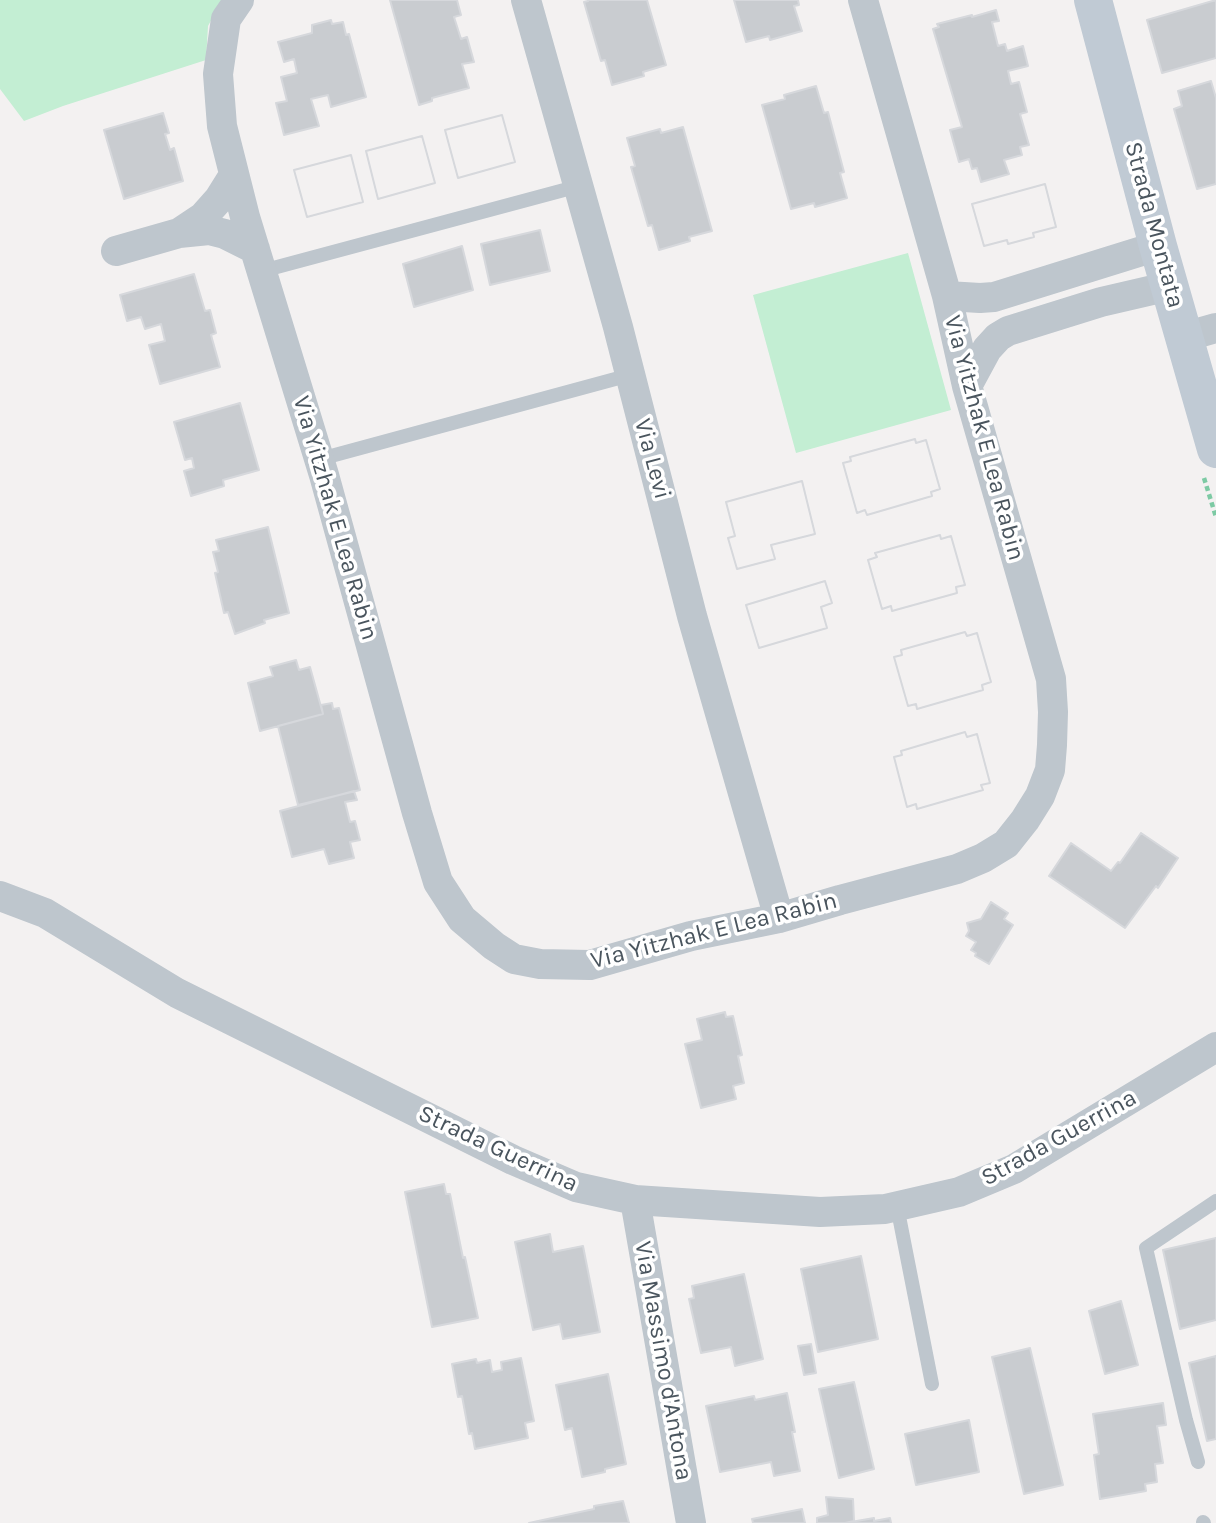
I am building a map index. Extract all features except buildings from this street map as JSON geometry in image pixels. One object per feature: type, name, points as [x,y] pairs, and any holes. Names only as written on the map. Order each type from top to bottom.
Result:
[{"type":"street","name":"Via Yitzhak E Lea Rabin","points":[[239,0],[226,19],[218,74],[222,127],[259,260],[320,459],[438,882],[462,919],[514,959],[540,964],[590,965],[691,936],[779,918],[957,869],[1006,844],[1040,796],[1050,771],[1053,712],[1051,679],[967,386],[947,296],[863,0]]},
{"type":"street","name":"Via Levi","points":[[526,0],[630,374],[692,616],[779,918]]},
{"type":"street","name":"Strada Montata","points":[[1093,0],[1170,286],[1200,333],[1216,449]]},
{"type":"street","points":[[179,233],[203,217],[219,199],[234,175]]},
{"type":"street","points":[[116,251],[179,233],[209,230],[225,234],[259,260]]},
{"type":"street","points":[[947,296],[994,297],[1158,246]]},
{"type":"street","points":[[967,386],[987,349],[1008,331],[1101,302],[1170,286]]},
{"type":"street","name":"Strada Guerrina","points":[[0,896],[45,913],[177,993],[513,1160],[576,1187],[635,1200],[820,1212],[885,1209],[959,1192],[1014,1170],[1216,1047]]},
{"type":"street","name":"Via Massimo d'Antona","points":[[635,1200],[691,1523]]},
{"type":"lane","points":[[259,260],[579,186]]},
{"type":"lane","points":[[320,459],[630,374]]},
{"type":"lane","points":[[1198,1462],[1146,1248],[1216,1201]]},
{"type":"lane","points":[[897,1206],[932,1384]]},
{"type":"green space","points":[[0,0],[222,0],[208,26],[206,60],[24,121],[0,89]]},
{"type":"green space","points":[[908,253],[951,410],[796,453],[753,295]]}]
